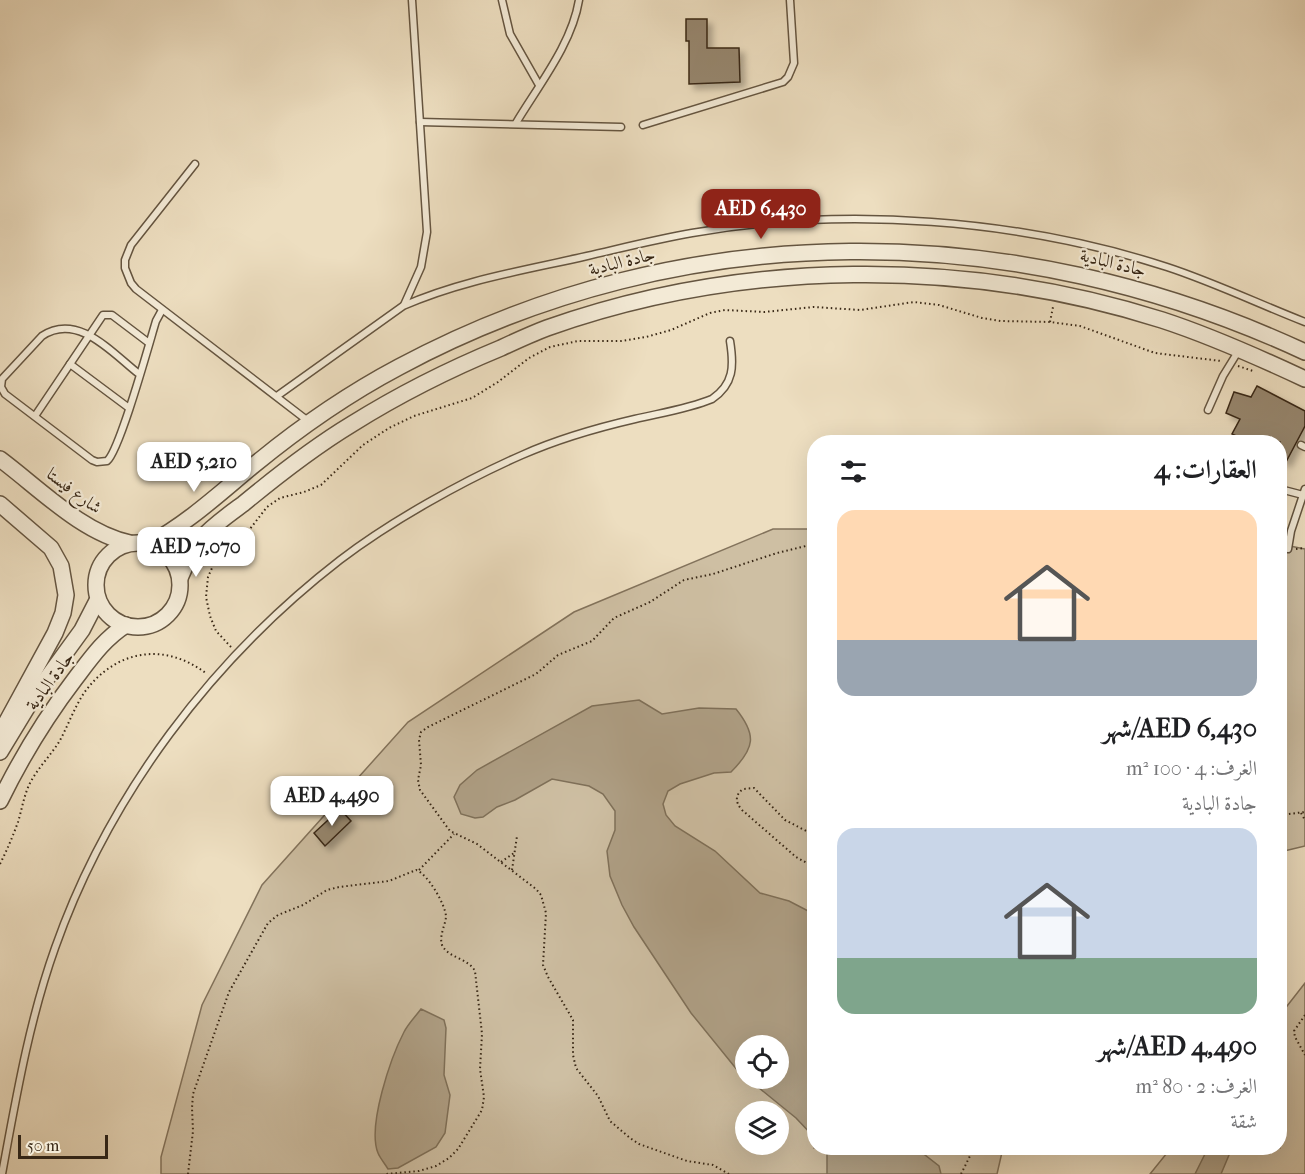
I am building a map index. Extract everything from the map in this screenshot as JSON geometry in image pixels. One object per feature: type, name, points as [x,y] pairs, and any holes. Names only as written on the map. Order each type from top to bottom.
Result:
[{"type":"street","name":"جادة البادية","points":[[150,544],[183,524],[310,422],[353,393],[399,367],[495,322],[545,303],[596,288],[700,264],[805,252],[858,251],[964,256],[1017,262],[1126,286],[1220,316],[1305,352]]},
{"type":"street","points":[[180,578],[170,557],[164,551],[150,544],[130,543],[115,549],[102,563],[96,581],[98,599],[109,615],[126,625],[147,626],[166,616],[178,599],[180,578],[191,554],[208,532],[306,454],[383,405],[463,364],[544,329],[600,311],[680,292],[774,279],[821,276],[868,275],[962,280],[1055,294],[1161,320],[1239,350],[1305,379]]},
{"type":"street","name":"شارع فيستا","points":[[0,459],[89,527],[109,538],[130,543]]},
{"type":"street","points":[[0,504],[51,548],[61,566],[66,595],[63,613],[55,633],[0,734]]},
{"type":"street","name":"جادة البادية","points":[[0,752],[34,696],[82,630],[98,599]]},
{"type":"street","name":"جادة البادية","points":[[0,801],[53,708],[101,645],[126,625]]},
{"type":"lane","points":[[403,306],[422,267],[427,232],[412,0]]},
{"type":"lane","points":[[502,0],[510,34],[539,85]]},
{"type":"lane","points":[[516,123],[571,31],[579,0]]},
{"type":"lane","points":[[643,125],[783,82],[794,63],[790,0]]},
{"type":"lane","points":[[420,122],[621,127]]},
{"type":"lane","points":[[195,164],[132,245],[125,260],[127,276],[131,283],[162,310],[310,422]]},
{"type":"lane","points":[[277,396],[403,306],[425,296],[468,283],[692,233],[760,224],[817,220],[897,220],[966,225],[1034,235],[1101,249],[1167,267],[1305,322]]},
{"type":"lane","points":[[139,374],[89,335],[74,328],[65,328],[49,332],[2,379],[1,387],[5,394],[92,460],[102,463],[107,461],[114,452],[156,321],[162,310]]},
{"type":"lane","points":[[35,416],[101,317],[110,314],[149,343]]},
{"type":"lane","points":[[2,1174],[29,1037],[41,992],[73,903],[93,860],[139,778],[213,679],[282,610],[342,559],[411,514],[472,479],[522,455],[563,439],[712,399],[724,389],[731,376],[733,360],[730,341]]},
{"type":"lane","points":[[1209,410],[1230,363],[1239,350]]},
{"type":"lane","points":[[70,364],[129,408]]},
{"type":"lane","points":[[1287,490],[1304,492],[1291,531],[1288,549]]},
{"type":"path","points":[[238,653],[221,637],[213,624],[206,597],[208,577],[216,559],[246,534],[267,507],[280,498],[321,485],[363,445],[388,428],[414,416],[472,398],[498,382],[529,358],[550,347],[578,341],[646,338],[672,330],[710,313],[725,310],[764,312],[814,307],[860,309],[914,302],[939,305],[982,318],[1001,321],[1050,322],[1080,326],[1155,353],[1230,363],[1262,374]]},
{"type":"path","points":[[729,1174],[713,1165],[687,1161],[639,1144],[610,1120],[598,1096],[576,1068],[573,1055],[573,1020],[543,965],[546,922],[541,895],[477,844],[454,834],[447,827],[418,787],[421,765],[418,740],[424,729],[536,674],[558,655],[592,641],[614,618],[650,602],[684,580],[713,574],[807,546]]},
{"type":"path","points":[[0,864],[13,836],[31,782],[60,739],[83,694],[102,673],[128,658],[158,654],[188,662],[213,679]]},
{"type":"path","points":[[807,831],[785,820],[754,788],[743,789],[738,794],[736,801],[742,810],[796,857],[807,863]]},
{"type":"path","points":[[1287,814],[1305,812]]},
{"type":"path","points":[[1301,813],[1305,820]]},
{"type":"path","points":[[188,1174],[193,1131],[193,1094],[229,992],[265,928],[278,915],[327,890],[389,881],[419,870],[454,834]]},
{"type":"path","points":[[512,870],[517,836]]},
{"type":"path","points":[[501,862],[514,853]]},
{"type":"path","points":[[386,1174],[419,1171],[436,1166],[449,1158],[458,1149],[482,1110],[484,1102],[480,1069],[482,1034],[475,971],[469,963],[443,946],[441,939],[446,918],[445,909],[419,870]]},
{"type":"path","points":[[1304,1053],[1294,1031],[1305,1015]]},
{"type":"path","points":[[961,1174],[970,1155]]},
{"type":"shaded area","points":[[773,529],[807,529],[807,1155],[1001,1155],[997,1174],[161,1174],[161,1157],[202,1005],[262,885],[408,722],[574,612]]},
{"type":"shaded area","points":[[1287,545],[1305,549],[1305,846],[1287,850]]},
{"type":"shaded area","points":[[639,700],[662,714],[699,708],[736,709],[750,734],[749,748],[745,756],[731,772],[714,773],[680,784],[668,791],[663,804],[666,815],[675,826],[715,851],[760,893],[789,901],[807,910],[807,1130],[789,1112],[789,1101],[775,1101],[760,1089],[789,1089],[789,1035],[735,1035],[735,1067],[691,1013],[634,927],[610,876],[607,851],[615,830],[615,811],[603,794],[589,786],[552,779],[515,800],[497,807],[483,817],[475,818],[461,814],[454,797],[460,785],[477,770],[592,706]]},
{"type":"shaded area","points":[[1305,983],[1305,1174],[1150,1174],[1165,1155],[1287,1155],[1287,1006]]},
{"type":"shaded area","points":[[421,1009],[444,1020],[446,1028],[444,1075],[450,1095],[445,1133],[436,1147],[398,1168],[388,1169],[378,1153],[375,1141],[378,1109],[387,1074],[399,1043]]},
{"type":"shaded area","points":[[827,1155],[925,1155],[939,1166],[941,1174],[827,1174]]},
{"type":"shaded area","points":[[1204,1155],[1229,1155],[1221,1174],[1195,1174]]},
{"type":"building","points":[[686,19],[707,19],[707,48],[739,48],[740,82],[689,84],[689,41],[686,41]]},
{"type":"building","points":[[1257,386],[1305,411],[1305,426],[1287,460],[1287,435],[1232,434],[1240,419],[1226,413],[1234,392],[1251,397]]},
{"type":"building","points":[[340,809],[351,821],[325,846],[314,833]]}]
